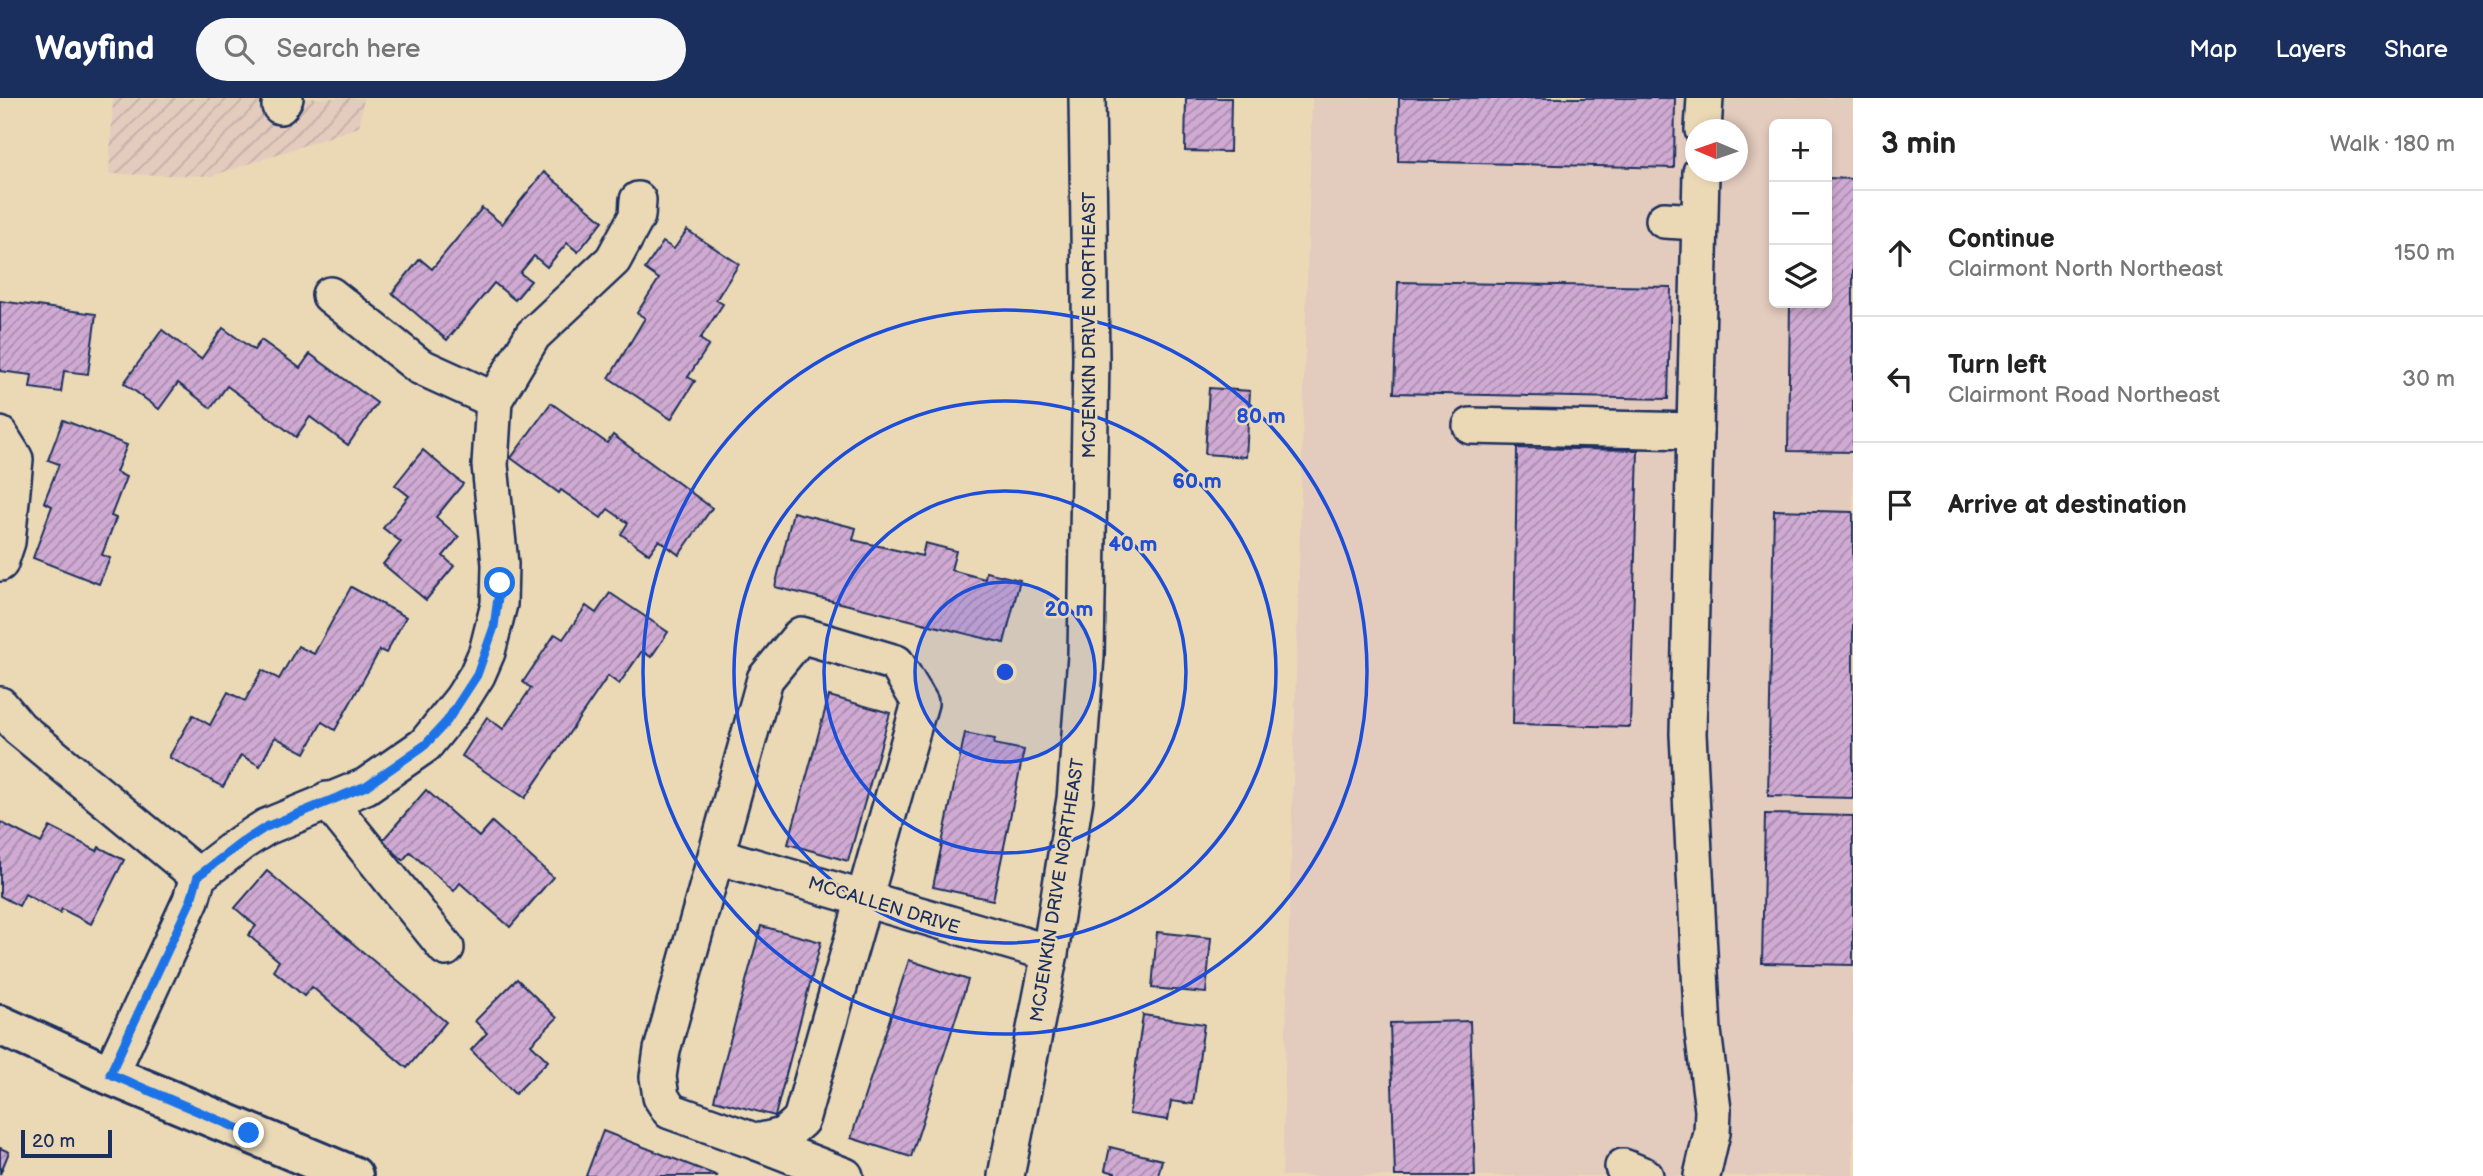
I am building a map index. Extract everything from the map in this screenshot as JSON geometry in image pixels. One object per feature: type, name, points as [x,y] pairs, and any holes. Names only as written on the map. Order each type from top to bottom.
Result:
[{"type":"main road","points":[[0,1025],[353,1176]]},
{"type":"street","name":"MCJENKIN DRIVE NORTHEAST","points":[[1006,1176],[1050,953],[1075,799],[1086,656],[1091,358],[1087,98]]},
{"type":"street","points":[[1704,119],[1705,98]]},
{"type":"street","points":[[1701,182],[1688,734],[1703,1031],[1713,1110],[1712,1133],[1702,1176]]},
{"type":"street","points":[[110,1074],[191,900],[198,876],[266,827],[366,786],[425,745],[447,721],[477,675],[494,627],[500,583],[490,465],[494,400],[533,335],[613,260],[637,216],[638,200]]},
{"type":"street","points":[[1664,220],[1699,222]]},
{"type":"street","points":[[330,295],[419,366],[494,400]]},
{"type":"street","points":[[1471,426],[1695,431]]},
{"type":"street","points":[[0,435],[15,458],[7,542],[0,563]]},
{"type":"street","points":[[757,1142],[783,1136],[801,1120],[920,703],[896,663],[801,635],[765,679],[662,1050],[659,1077],[661,1097],[670,1111],[845,1176]]},
{"type":"street","points":[[0,705],[19,727],[198,876]]},
{"type":"street","points":[[327,800],[446,948]]},
{"type":"street","name":"MCCALLEN DRIVE","points":[[717,856],[1050,953]]},
{"type":"shaded area","points":[[113,98],[364,98],[359,127],[212,176],[109,174]]},
{"type":"shaded area","points":[[1312,98],[1853,98],[1853,1176],[1282,1176]]},
{"type":"building","points":[[1186,98],[1231,98],[1230,152],[1185,151]]},
{"type":"building","points":[[1399,98],[1675,98],[1674,168],[1398,161]]},
{"type":"building","points":[[544,172],[603,221],[578,252],[567,243],[547,267],[534,256],[520,273],[531,281],[515,300],[494,283],[447,340],[392,293],[420,259],[432,269],[482,208],[502,224]]},
{"type":"building","points":[[1832,178],[1853,179],[1853,452],[1788,451],[1790,308],[1832,308]]},
{"type":"building","points":[[687,230],[739,264],[716,300],[723,304],[700,339],[709,345],[688,377],[695,381],[671,419],[609,378],[645,318],[637,313],[659,279],[645,269],[663,242],[674,249]]},
{"type":"building","points":[[1398,282],[1671,287],[1668,399],[1394,393]]},
{"type":"building","points":[[0,301],[96,314],[88,374],[64,371],[61,392],[30,388],[32,375],[0,371]]},
{"type":"building","points":[[223,328],[254,350],[261,340],[300,368],[310,354],[377,403],[348,445],[310,417],[296,437],[227,386],[211,408],[178,383],[159,409],[124,383],[162,330],[201,359]]},
{"type":"building","points":[[1209,388],[1250,391],[1246,457],[1205,454]]},
{"type":"building","points":[[551,403],[607,443],[613,435],[712,508],[679,555],[659,540],[649,554],[621,534],[628,523],[608,509],[601,518],[561,490],[559,493],[511,458]]},
{"type":"building","points":[[63,420],[127,445],[116,472],[126,477],[111,516],[116,518],[102,555],[110,558],[99,584],[33,558],[52,506],[44,502],[59,464],[48,460]]},
{"type":"building","points":[[1517,448],[1638,450],[1630,727],[1513,724]]},
{"type":"building","points":[[423,450],[463,484],[436,517],[459,537],[443,556],[454,566],[426,600],[383,564],[401,542],[383,528],[409,496],[395,485]]},
{"type":"building","points":[[1774,510],[1853,512],[1853,798],[1768,796]]},
{"type":"building","points":[[793,512],[856,528],[853,540],[922,556],[925,543],[956,551],[951,570],[985,579],[986,572],[1020,580],[1004,643],[775,587]]},
{"type":"building","points":[[351,587],[406,617],[386,653],[380,650],[335,730],[322,722],[305,753],[275,737],[260,766],[241,755],[223,787],[169,757],[193,715],[210,725],[228,692],[245,701],[262,670],[279,679],[298,646],[314,654]]},
{"type":"building","points":[[610,593],[668,632],[651,657],[642,651],[619,684],[608,676],[525,798],[462,756],[487,717],[503,729],[531,688],[523,682],[555,634],[563,639],[586,606],[596,613]]},
{"type":"building","points":[[829,696],[890,713],[848,861],[788,844]]},
{"type":"building","points":[[965,733],[995,739],[994,744],[1024,750],[993,900],[933,887]]},
{"type":"building","points":[[426,790],[479,837],[492,822],[553,877],[510,927],[460,883],[454,891],[410,852],[403,860],[382,841]]},
{"type":"building","points":[[1765,814],[1853,816],[1853,965],[1762,963]]},
{"type":"building","points":[[0,822],[41,843],[50,827],[97,851],[99,847],[124,860],[91,924],[62,909],[60,913],[25,894],[19,906],[0,896]]},
{"type":"building","points":[[267,871],[446,1022],[407,1068],[312,987],[304,996],[273,970],[279,961],[248,935],[256,926],[235,908]]},
{"type":"building","points":[[761,926],[821,942],[775,1116],[714,1100]]},
{"type":"building","points":[[1157,932],[1211,938],[1206,993],[1152,988]]},
{"type":"building","points":[[909,960],[968,980],[911,1157],[851,1138]]},
{"type":"building","points":[[517,979],[557,1018],[531,1044],[548,1061],[515,1094],[471,1050],[487,1033],[475,1021]]},
{"type":"building","points":[[1143,1015],[1204,1024],[1193,1104],[1171,1101],[1168,1120],[1129,1114]]},
{"type":"building","points":[[1470,1021],[1475,1176],[1395,1176],[1390,1023]]},
{"type":"building","points":[[603,1131],[718,1176],[586,1176]]},
{"type":"building","points":[[1110,1147],[1162,1160],[1158,1176],[1115,1176],[1115,1173],[1105,1170]]},
{"type":"building","points":[[0,1148],[9,1152],[0,1174]]},
{"type":"route","points":[[249,1133],[110,1074],[191,900],[198,876],[266,827],[366,786],[425,745],[447,721],[477,675],[494,627],[500,583]]}]
